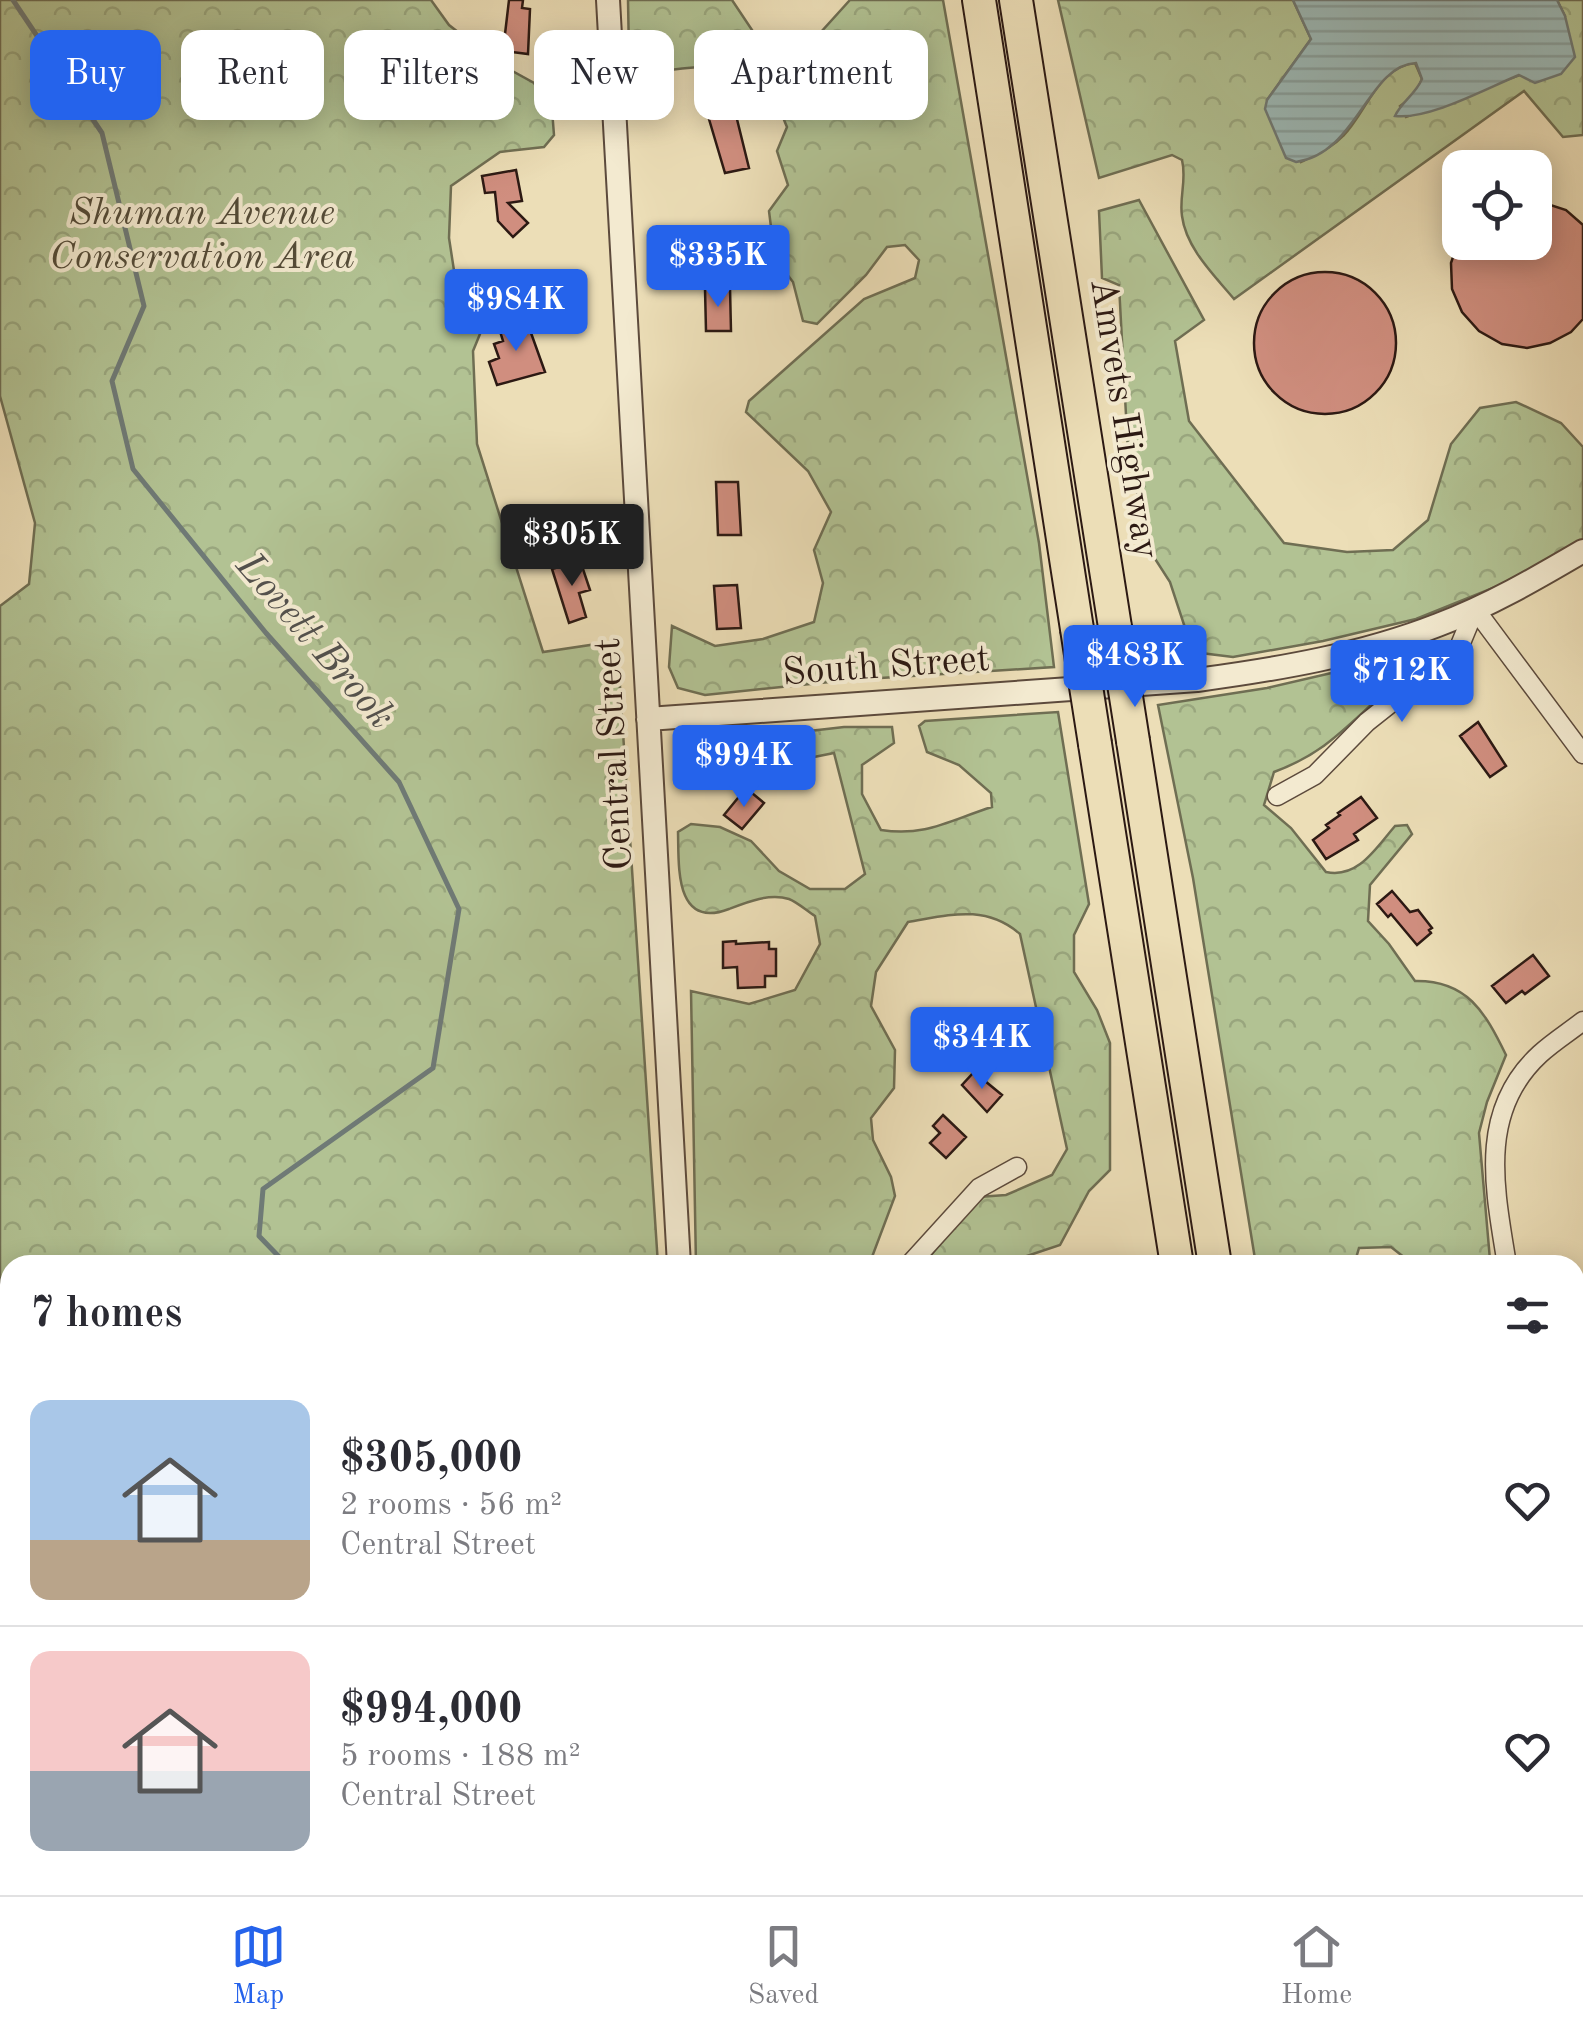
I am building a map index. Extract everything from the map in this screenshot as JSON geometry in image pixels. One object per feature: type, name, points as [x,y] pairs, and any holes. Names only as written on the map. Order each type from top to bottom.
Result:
[{"type":"highway","name":"Amvets Highway","points":[[979,0],[1175,1255]]},
{"type":"highway","name":"Amvets Highway","points":[[1016,0],[1212,1255]]},
{"type":"street","name":"Central Street","points":[[608,0],[678,1255]]},
{"type":"street","name":"South Street","points":[[648,719],[1236,674],[1306,663],[1440,624],[1583,550]]},
{"type":"street","points":[[1475,608],[1583,754]]},
{"type":"street","points":[[1277,796],[1315,775],[1367,722],[1458,650],[1475,608]]},
{"type":"street","points":[[1506,1255],[1493,1166],[1500,1113],[1522,1073],[1540,1053],[1583,1021]]},
{"type":"street","points":[[919,1255],[978,1188],[1017,1167]]},
{"type":"green space","name":"Shuman Avenue Conservation Area","points":[[0,0],[431,0],[455,30],[344,30],[344,120],[514,120],[514,72],[534,83],[534,120],[553,120],[554,135],[544,147],[500,152],[451,186],[449,238],[455,277],[483,285],[521,281],[528,286],[522,300],[487,317],[473,351],[477,444],[543,652],[617,641],[657,1255],[0,1255],[0,606],[29,584],[35,523],[0,396]]},
{"type":"green space","points":[[628,0],[732,0],[752,30],[694,30],[694,68],[674,70],[674,30],[629,30]]},
{"type":"green space","points":[[850,0],[943,0],[1039,543],[1054,667],[849,680],[705,695],[678,688],[669,667],[672,626],[715,646],[763,639],[814,622],[823,583],[814,550],[831,512],[808,471],[746,412],[749,401],[864,299],[915,278],[919,260],[905,245],[887,247],[866,275],[817,324],[803,321],[793,282],[767,248],[769,211],[788,185],[777,151],[787,127],[784,120],[928,120],[928,30],[823,30]]},
{"type":"green space","points":[[1058,0],[1293,0],[1311,39],[1267,100],[1301,162],[1339,140],[1382,82],[1402,66],[1415,63],[1422,79],[1415,95],[1400,106],[1406,117],[1520,75],[1565,16],[1557,0],[1583,0],[1583,135],[1563,137],[1524,91],[1234,299],[1189,239],[1181,209],[1182,160],[1172,155],[1099,178]]},
{"type":"green space","points":[[1139,200],[1204,320],[1175,341],[1189,421],[1284,543],[1347,552],[1393,550],[1428,520],[1451,444],[1480,408],[1516,402],[1561,423],[1583,447],[1583,540],[1498,586],[1416,619],[1233,657],[1193,652],[1170,582],[1150,551],[1128,452],[1119,285],[1102,278],[1099,211]]},
{"type":"green space","points":[[1422,645],[1438,646],[1422,664],[1323,746],[1274,772],[1264,805],[1291,828],[1326,872],[1348,871],[1357,866],[1395,826],[1407,825],[1412,834],[1370,885],[1368,921],[1415,981],[1448,986],[1472,1002],[1482,1012],[1506,1055],[1479,1133],[1490,1255],[1401,1255],[1391,1247],[1359,1248],[1357,1255],[1254,1255],[1193,878],[1158,705],[1267,688],[1340,671]]},
{"type":"green space","points":[[1058,712],[1089,904],[1074,935],[1074,972],[1097,1010],[1110,1043],[1110,1170],[1089,1191],[1060,1245],[1030,1255],[931,1255],[978,1197],[1006,1195],[1052,1175],[1067,1149],[1020,934],[994,918],[980,915],[908,922],[876,972],[871,1006],[895,1050],[894,1088],[871,1118],[873,1140],[891,1177],[895,1196],[873,1255],[696,1255],[691,991],[749,1004],[795,990],[820,944],[815,916],[789,899],[766,898],[711,913],[689,903],[680,876],[678,832],[691,824],[720,827],[751,841],[779,871],[810,889],[845,889],[865,874],[834,753],[799,760],[794,743],[801,732],[892,727],[894,743],[862,765],[862,794],[881,830],[897,832],[938,826],[992,807],[991,793],[959,765],[927,752],[919,726],[925,721]]},
{"type":"water","points":[[1293,0],[1557,0],[1575,57],[1561,74],[1535,83],[1519,75],[1441,108],[1409,116],[1395,116],[1422,79],[1416,63],[1400,68],[1386,78],[1334,143],[1317,156],[1296,162],[1286,158],[1265,109],[1267,100],[1311,39]]},
{"type":"building","points":[[509,0],[523,0],[522,8],[530,9],[528,54],[514,52],[514,30],[505,30]]},
{"type":"building","points":[[709,120],[737,120],[749,168],[725,173]]},
{"type":"building","points":[[516,170],[522,201],[508,203],[528,223],[513,237],[498,221],[495,192],[485,193],[482,176]]},
{"type":"building","points":[[1552,205],[1566,210],[1583,225],[1583,319],[1571,332],[1550,343],[1527,348],[1502,344],[1479,331],[1462,312],[1452,289],[1451,263],[1552,260]]},
{"type":"building","points":[[1325,272],[1352,277],[1375,293],[1391,316],[1396,343],[1391,370],[1375,393],[1352,409],[1325,414],[1298,409],[1275,393],[1259,370],[1254,343],[1259,316],[1275,293],[1298,277]]},
{"type":"building","points":[[705,288],[730,288],[731,331],[706,331]]},
{"type":"building","points":[[526,319],[545,372],[497,385],[489,362],[499,358],[494,344],[503,341],[499,328]]},
{"type":"building","points":[[716,482],[738,482],[741,535],[718,535]]},
{"type":"building","points":[[581,563],[590,590],[579,593],[586,617],[569,623],[552,569]]},
{"type":"building","points":[[737,585],[741,628],[717,629],[714,586]]},
{"type":"building","points":[[1478,722],[1506,766],[1490,777],[1460,736]]},
{"type":"building","points":[[742,793],[748,798],[752,793],[764,803],[742,829],[724,815]]},
{"type":"building","points":[[1361,797],[1377,818],[1354,834],[1358,840],[1326,859],[1313,840],[1329,828],[1326,825],[1338,813]]},
{"type":"building","points":[[1392,891],[1410,912],[1418,910],[1432,928],[1417,945],[1391,914],[1388,917],[1377,904]]},
{"type":"building","points":[[723,942],[769,942],[769,949],[776,949],[776,976],[765,976],[765,987],[738,988],[737,967],[723,968]]},
{"type":"building","points":[[1533,955],[1549,976],[1506,1003],[1492,986]]},
{"type":"building","points":[[974,1072],[1002,1095],[987,1112],[962,1085]]},
{"type":"building","points":[[943,1115],[966,1137],[946,1158],[930,1143],[940,1133],[933,1126]]},
{"type":"waterway","name":"Lovett Brook","points":[[13,0],[102,133],[144,306],[112,381],[133,469],[266,633],[399,782],[459,909],[433,1068],[263,1189],[259,1236],[277,1255]]}]
